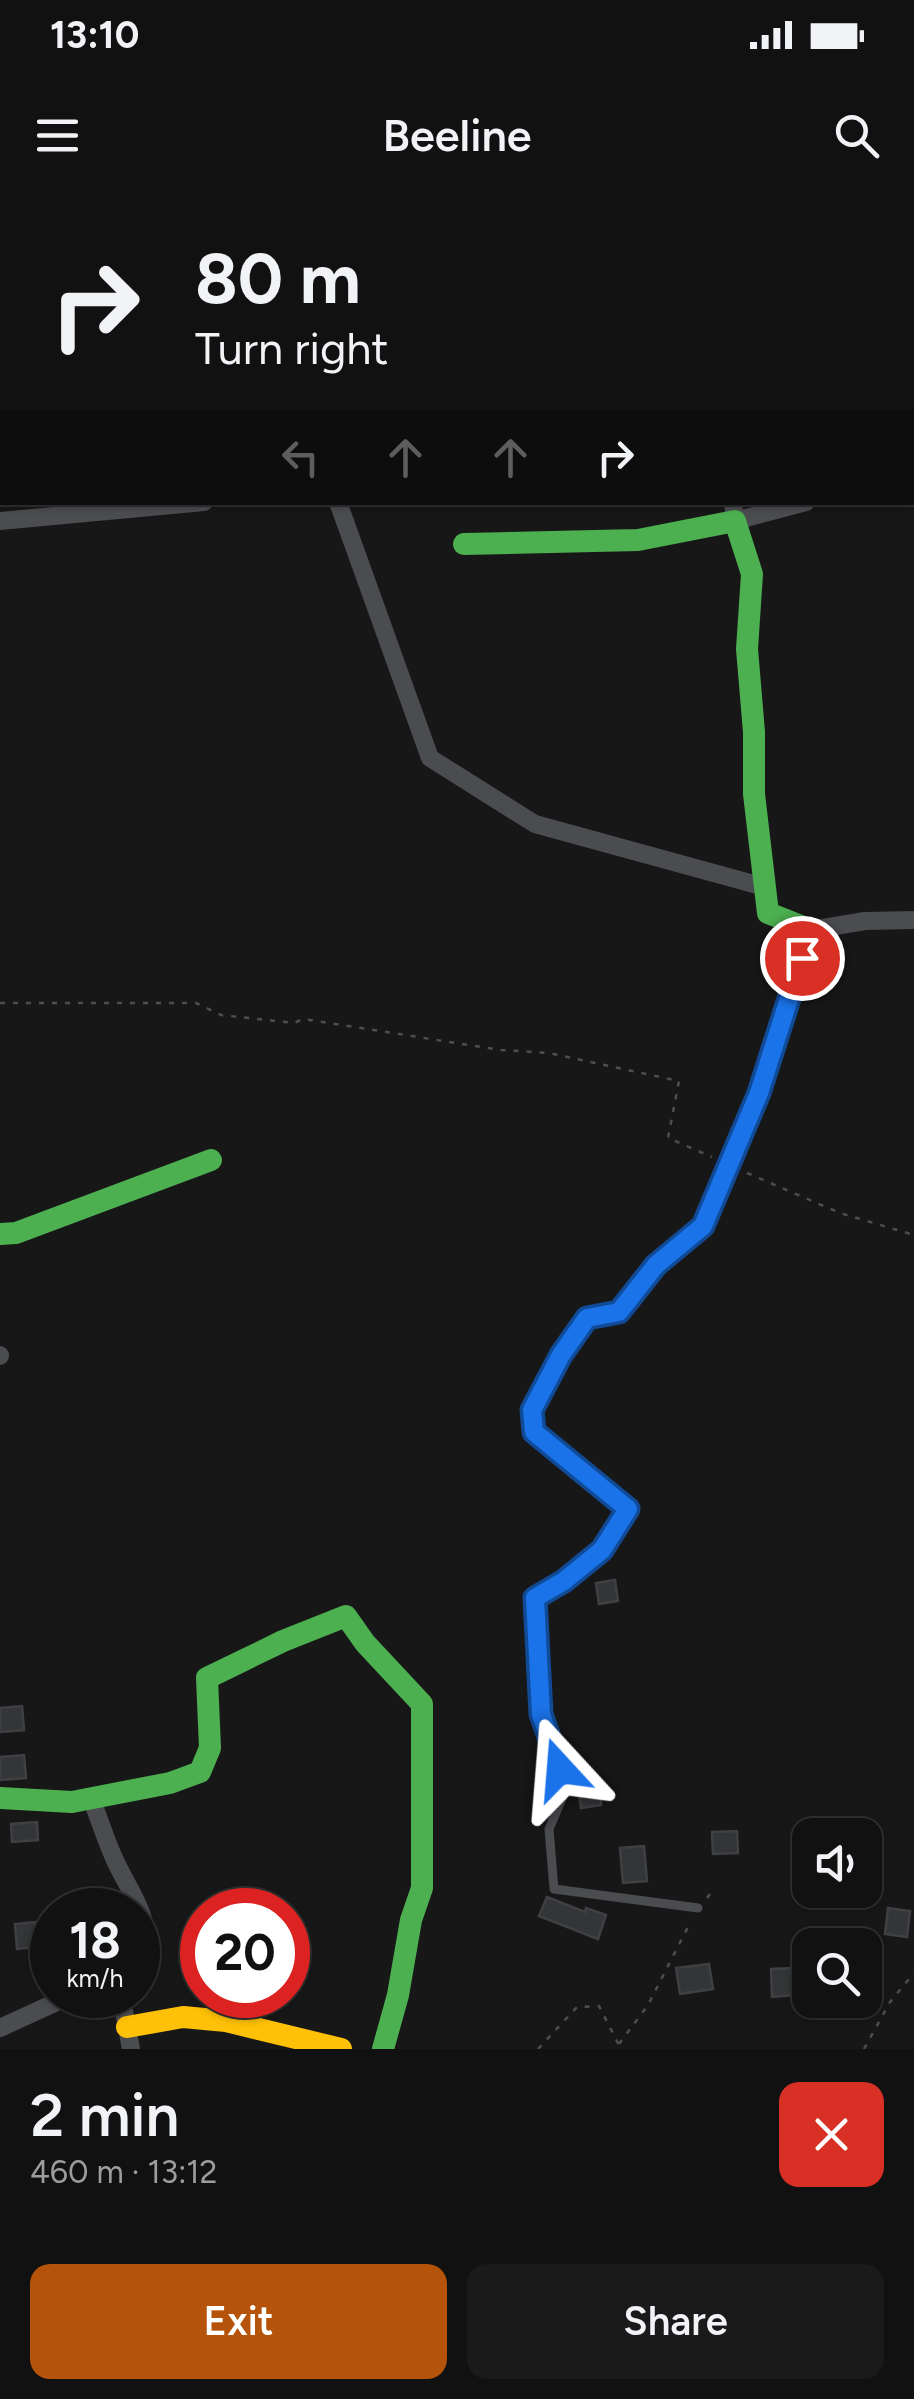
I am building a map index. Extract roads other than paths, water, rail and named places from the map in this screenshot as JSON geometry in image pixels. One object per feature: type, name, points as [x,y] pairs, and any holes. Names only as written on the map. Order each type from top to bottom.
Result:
[{"type":"street","points":[[0,521],[172,505]]},
{"type":"street","points":[[339,505],[430,758],[535,824],[765,887]]},
{"type":"street","points":[[464,544],[638,540],[734,512],[784,505]]},
{"type":"street","points":[[734,512],[752,574],[747,649],[754,794],[768,913],[811,930],[865,921],[914,920]]},
{"type":"street","points":[[619,1312],[656,1265],[703,1226],[759,1093],[811,930]]},
{"type":"street","points":[[0,1234],[16,1233],[211,1160]]},
{"type":"street","points":[[0,1798],[72,1802],[170,1784],[200,1772],[210,1748],[207,1678],[346,1616],[422,1704],[422,1888],[411,1920],[384,2049]]},
{"type":"street","points":[[92,1798],[115,1860],[131,1888]]},
{"type":"street","points":[[0,2028],[30,2014]]},
{"type":"street","points":[[129,2038],[183,2017],[226,2021],[341,2049]]},
{"type":"lane","points":[[619,1312],[587,1318],[561,1355],[532,1410],[534,1432],[628,1509],[602,1550],[564,1581],[535,1598],[541,1714],[566,1789],[549,1829],[554,1889],[698,1908]]}]
